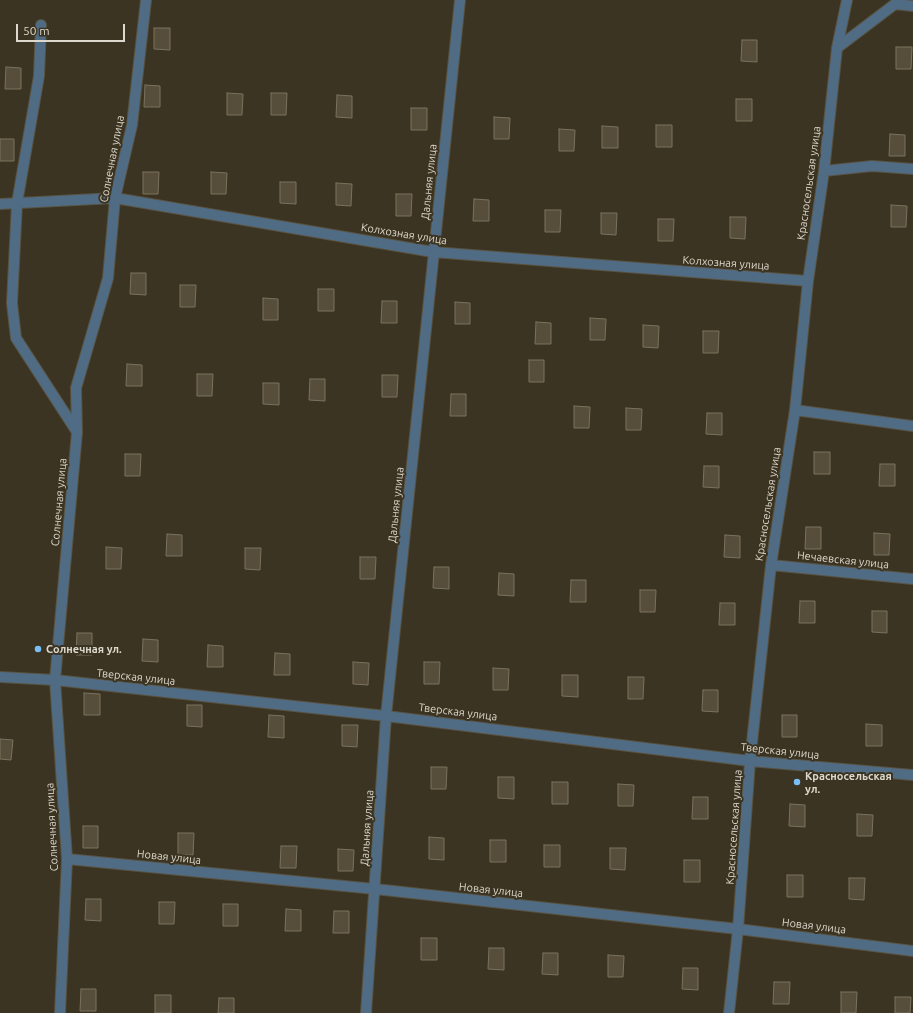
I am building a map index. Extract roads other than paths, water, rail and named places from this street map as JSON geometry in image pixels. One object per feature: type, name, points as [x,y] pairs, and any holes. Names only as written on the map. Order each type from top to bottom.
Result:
[{"type":"street","name":"Солнечная улица","points":[[60,1013],[67,859],[55,680],[77,432],[76,388],[108,278],[115,198],[132,125],[146,0]]},
{"type":"street","name":"Дальняя улица","points":[[366,1013],[386,716],[460,0]]},
{"type":"street","name":"Красносельская улица","points":[[729,1013],[738,929],[750,761],[771,565],[795,410],[808,281],[824,171],[837,48],[847,0]]},
{"type":"street","points":[[837,48],[895,4],[913,6]]},
{"type":"street","points":[[41,25],[39,76],[17,203],[12,303],[16,338],[77,432]]},
{"type":"street","points":[[824,171],[872,166],[913,169]]},
{"type":"street","name":"Колхозная улица","points":[[0,204],[115,198],[433,252],[808,281]]},
{"type":"street","points":[[795,410],[913,426]]},
{"type":"street","name":"Нечаевская улица","points":[[771,565],[913,579]]},
{"type":"street","name":"Тверская улица","points":[[0,677],[55,680],[386,716],[750,761],[913,775]]},
{"type":"street","name":"Новая улица","points":[[67,859],[375,889],[738,929],[913,951]]},
{"type":"place","name":"Солнечная ул.","points":[[38,649]]},
{"type":"place","name":"Красносельская ул.","points":[[797,782]]}]
